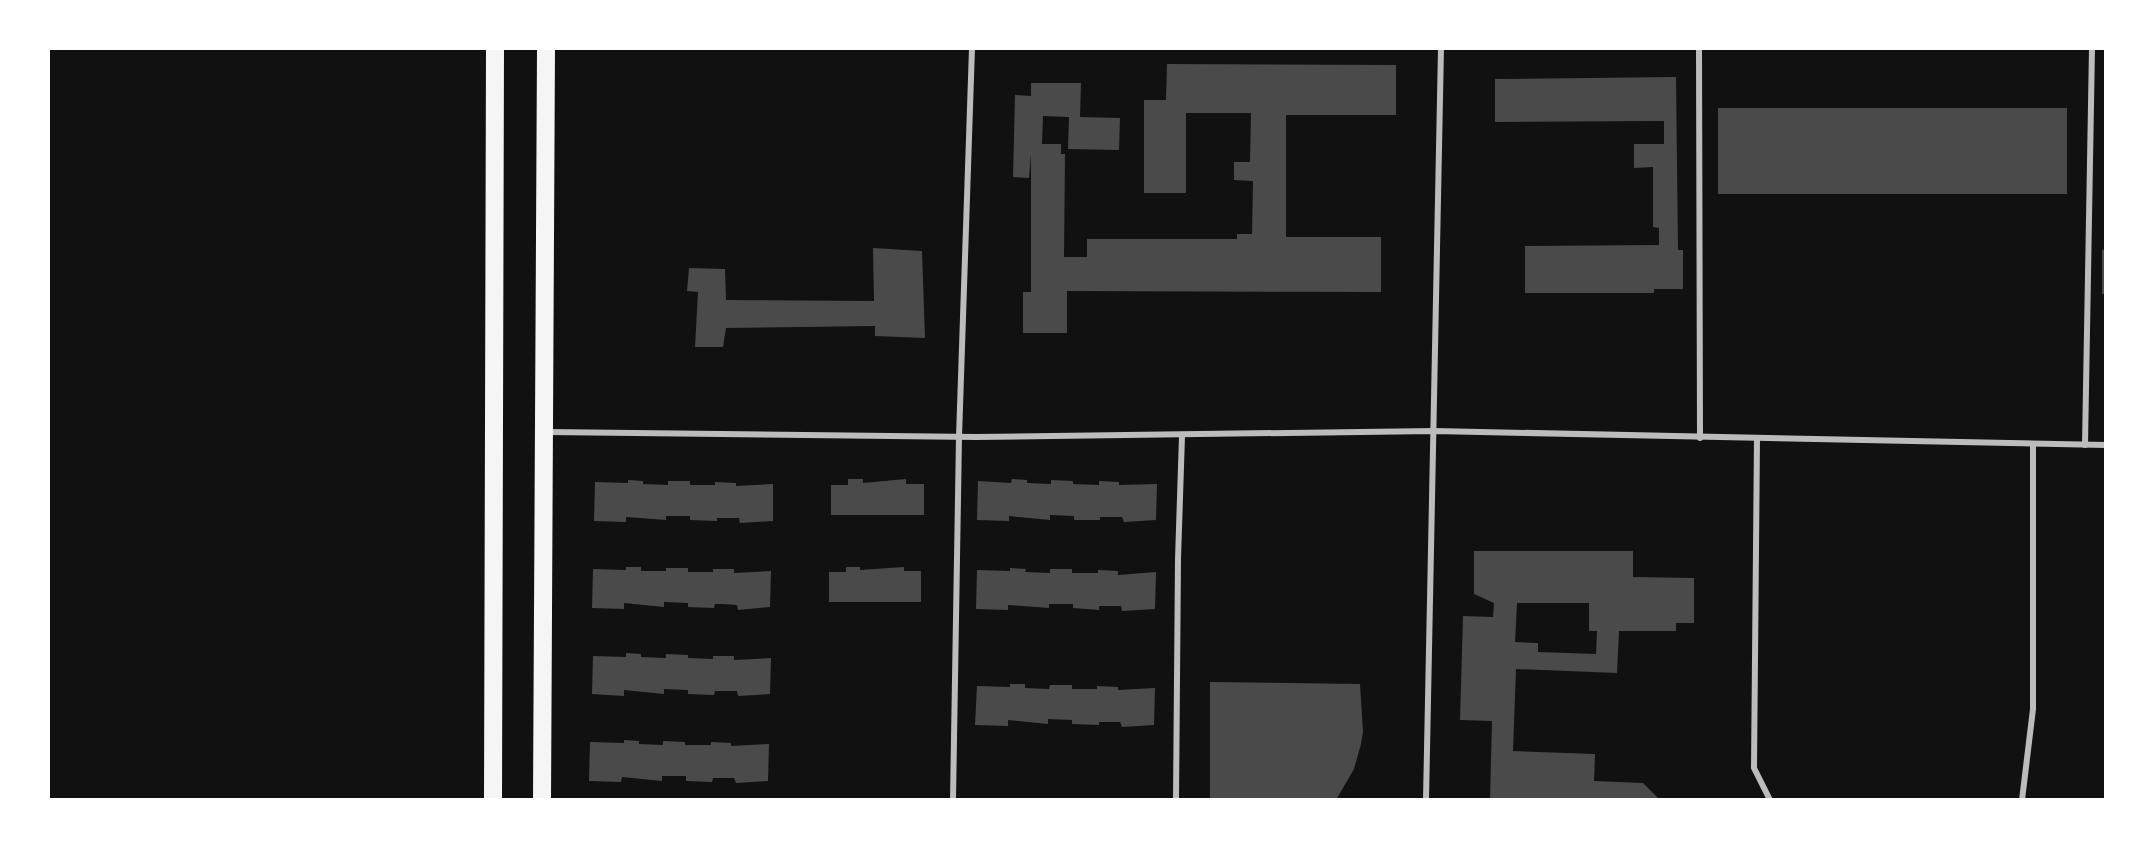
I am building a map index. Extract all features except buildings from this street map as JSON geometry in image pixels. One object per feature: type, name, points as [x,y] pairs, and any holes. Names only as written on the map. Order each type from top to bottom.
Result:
[{"type":"main road","points":[[493,800],[495,48]]},
{"type":"main road","points":[[542,800],[546,48]]},
{"type":"lane","points":[[953,800],[959,437],[972,48]]},
{"type":"lane","points":[[1426,800],[1441,48]]},
{"type":"lane","points":[[1699,48],[1700,438]]},
{"type":"lane","points":[[2085,445],[2092,48]]},
{"type":"lane","points":[[544,432],[959,437],[1434,431],[2106,445]]},
{"type":"lane","points":[[1176,800],[1182,436]]},
{"type":"lane","points":[[1757,438],[1754,768],[1770,800]]},
{"type":"lane","points":[[2022,800],[2033,709],[2033,444]]}]
